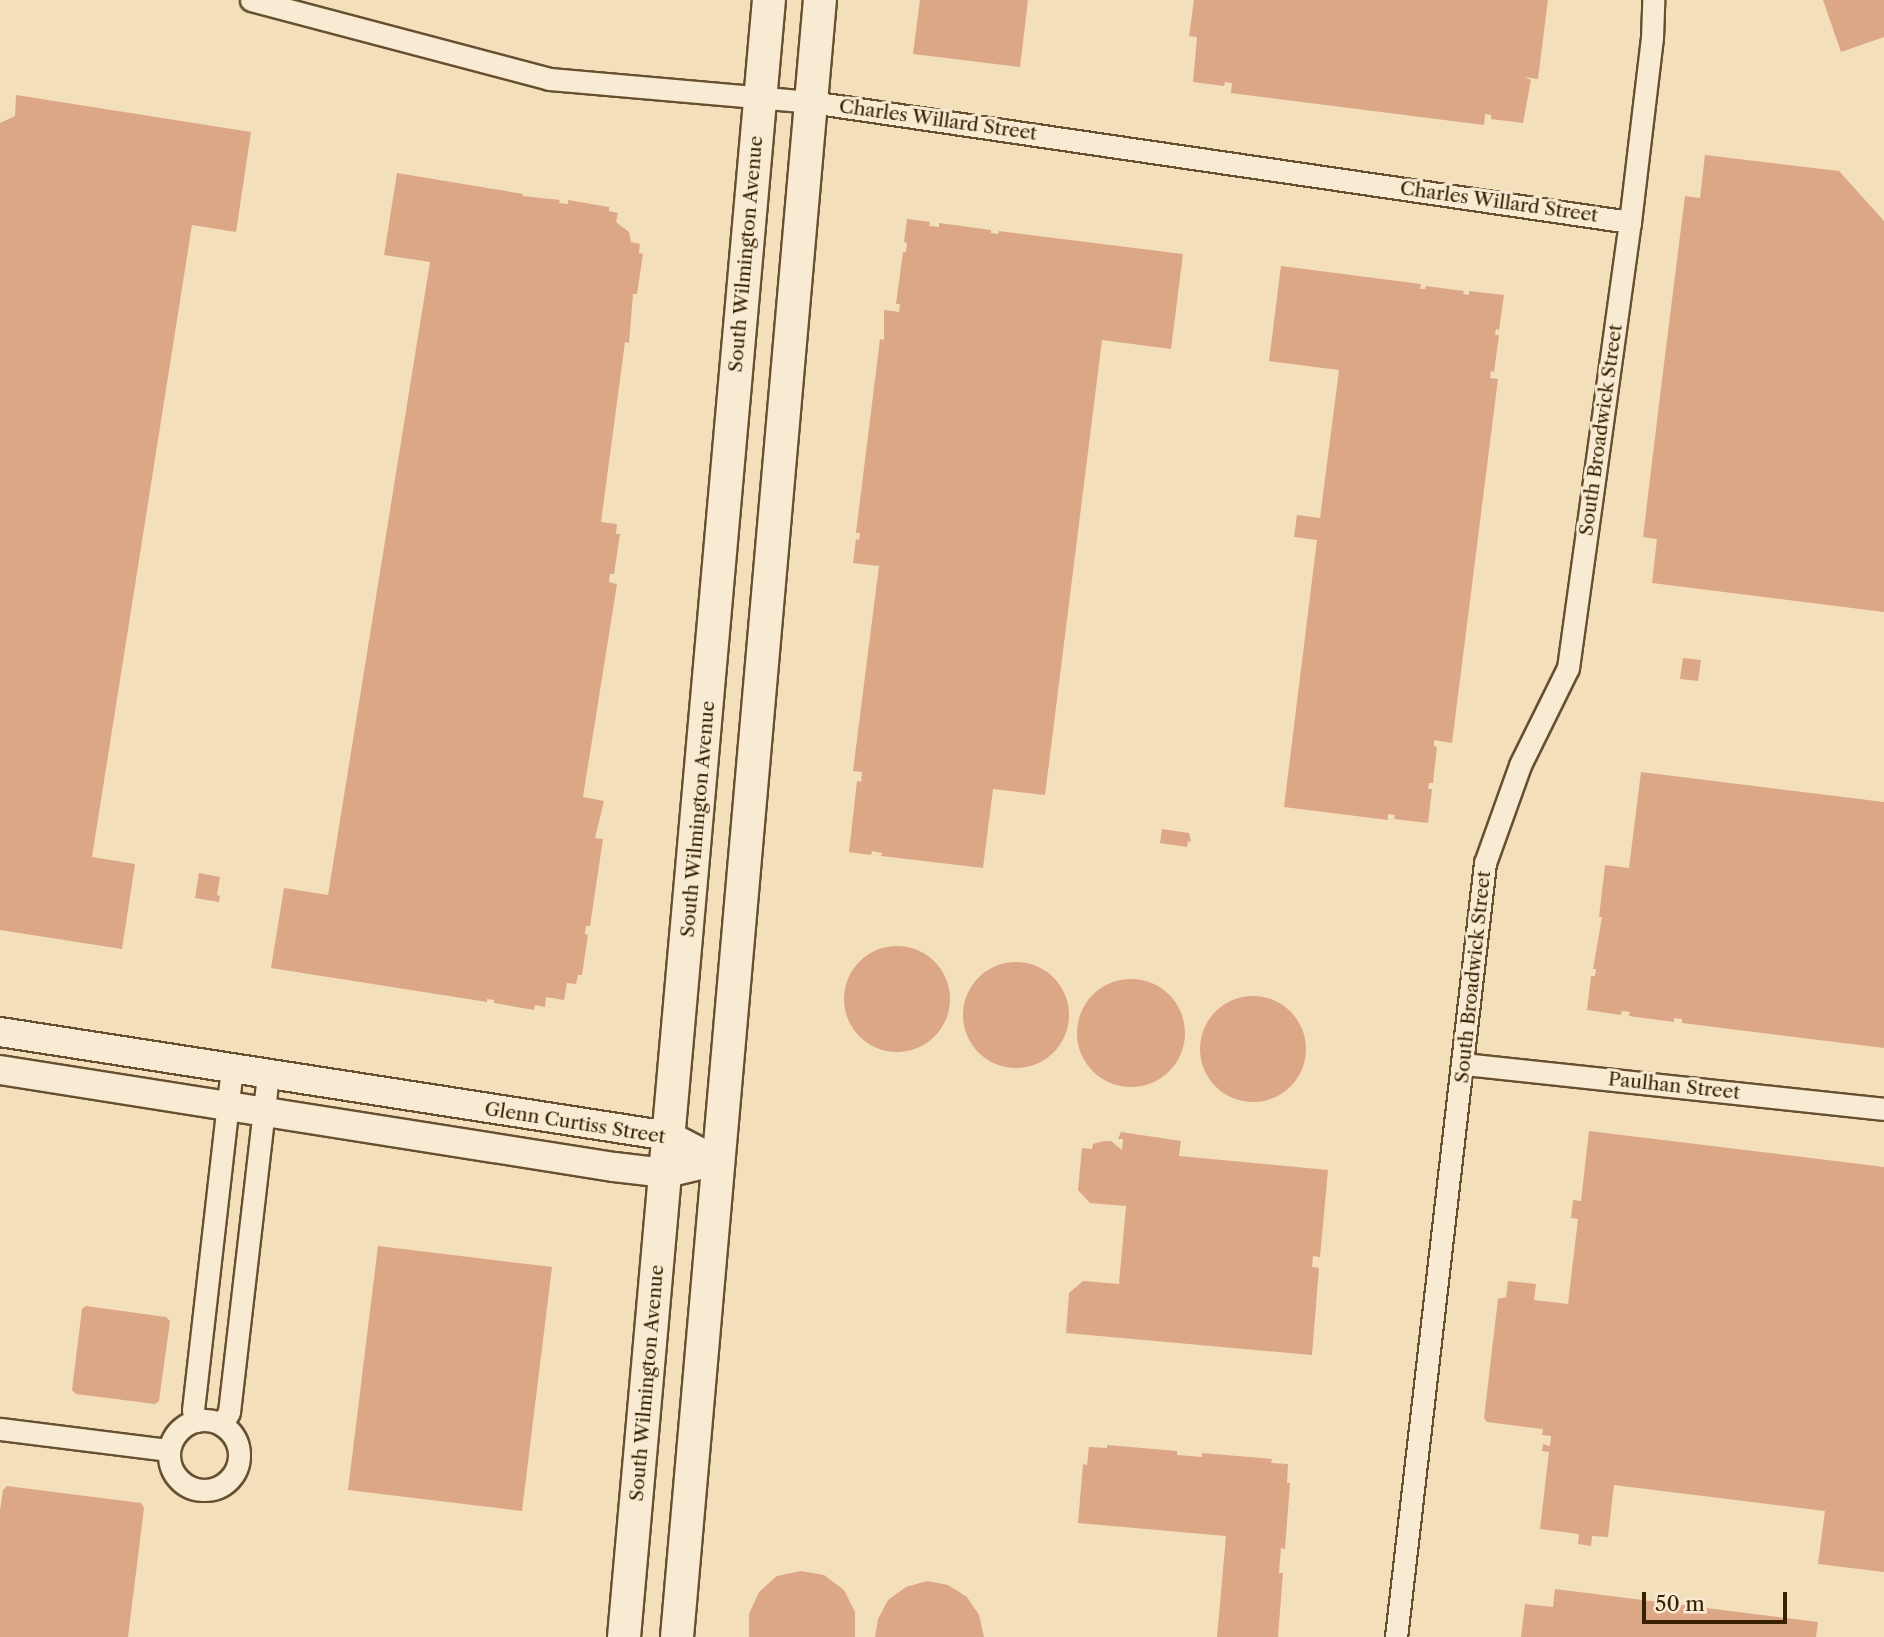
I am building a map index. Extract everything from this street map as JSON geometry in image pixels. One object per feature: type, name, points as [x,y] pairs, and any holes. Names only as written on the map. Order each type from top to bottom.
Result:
[{"type":"main road","name":"South Wilmington Avenue","points":[[624,1637],[769,0]]},
{"type":"main road","points":[[677,1637],[820,0]]},
{"type":"street","name":"Charles Willard Street","points":[[251,0],[549,79],[811,102],[1630,222]]},
{"type":"street","name":"South Broadwick Street","points":[[1396,1637],[1485,863],[1520,765],[1568,668],[1630,222],[1652,38],[1653,0]]},
{"type":"street","name":"Glenn Curtiss Street","points":[[0,1032],[669,1136],[717,1161]]},
{"type":"street","name":"Paulhan Street","points":[[1464,1064],[1884,1109]]},
{"type":"street","points":[[196,1421],[193,1410],[232,1069]]},
{"type":"street","name":"Glenn Curtiss Street","points":[[0,1070],[666,1173],[717,1161]]},
{"type":"street","points":[[222,1425],[229,1412],[268,1074]]},
{"type":"street","points":[[209,1420],[222,1425],[232,1434],[238,1447],[239,1461],[234,1474],[218,1487],[198,1490],[185,1485],[175,1476],[169,1464],[169,1450],[174,1437],[183,1427],[196,1421],[209,1420]]},
{"type":"street","points":[[0,1429],[169,1450]]},
{"type":"building","points":[[920,0],[1028,0],[1020,67],[913,54]]},
{"type":"building","points":[[1194,0],[1548,0],[1538,79],[1525,77],[1531,80],[1523,123],[1491,119],[1491,115],[1485,114],[1484,125],[1231,93],[1232,83],[1225,82],[1224,86],[1193,82],[1197,37],[1189,36]]},
{"type":"building","points":[[1823,0],[1884,0],[1884,37],[1841,52]]},
{"type":"building","points":[[16,95],[251,132],[236,232],[192,225],[92,857],[135,864],[122,949],[0,930],[0,123],[15,116]]},
{"type":"building","points":[[1705,155],[1839,171],[1884,221],[1884,612],[1652,583],[1657,539],[1643,537],[1659,404],[1685,196],[1700,198]]},
{"type":"building","points":[[397,173],[523,196],[560,200],[559,203],[568,204],[568,200],[609,207],[609,211],[618,213],[616,222],[629,232],[631,242],[640,244],[639,253],[643,254],[637,294],[633,294],[629,343],[625,342],[601,522],[617,524],[616,534],[620,534],[614,574],[610,574],[609,582],[617,584],[583,797],[604,801],[595,838],[603,839],[590,926],[586,926],[585,934],[588,935],[582,975],[578,975],[576,984],[567,983],[564,1000],[546,997],[545,1007],[535,1005],[534,1010],[494,1003],[494,1000],[487,999],[487,1002],[271,968],[284,888],[328,895],[430,262],[384,255]]},
{"type":"building","points":[[907,219],[930,222],[929,226],[939,227],[939,223],[991,230],[991,233],[998,234],[999,231],[1183,254],[1171,349],[1102,340],[1045,795],[993,789],[983,868],[881,856],[882,853],[872,851],[871,855],[849,852],[857,781],[861,782],[862,772],[853,771],[879,566],[853,563],[856,539],[859,540],[860,533],[856,533],[880,339],[884,340],[884,310],[899,312],[900,304],[896,304],[903,252],[906,252],[907,243],[904,242]]},
{"type":"building","points":[[1281,266],[1421,284],[1420,289],[1425,289],[1426,286],[1464,291],[1463,294],[1469,295],[1469,291],[1504,295],[1499,330],[1496,329],[1495,335],[1499,335],[1494,372],[1491,371],[1490,378],[1498,379],[1452,743],[1434,740],[1434,746],[1437,747],[1433,783],[1429,783],[1428,789],[1432,789],[1428,823],[1394,819],[1395,815],[1388,814],[1388,820],[1284,807],[1317,540],[1294,537],[1297,515],[1320,518],[1339,370],[1269,361]]},
{"type":"building","points":[[1683,658],[1701,660],[1698,681],[1680,679]]},
{"type":"building","points":[[1641,772],[1884,802],[1884,1048],[1682,1023],[1682,1019],[1674,1018],[1674,1022],[1629,1016],[1630,1012],[1622,1011],[1621,1015],[1587,1010],[1591,976],[1595,976],[1596,969],[1593,969],[1602,917],[1599,917],[1605,865],[1629,868]]},
{"type":"building","points":[[1162,829],[1189,833],[1191,842],[1188,841],[1187,847],[1160,843]]},
{"type":"building","points":[[199,873],[220,877],[217,895],[220,896],[219,902],[195,898]]},
{"type":"building","points":[[897,946],[917,950],[935,961],[946,979],[950,999],[946,1019],[935,1037],[917,1048],[897,1052],[877,1048],[859,1037],[848,1019],[844,999],[848,979],[859,961],[877,950]]},
{"type":"building","points":[[1016,962],[1036,966],[1053,978],[1065,995],[1069,1015],[1065,1035],[1053,1052],[1036,1064],[1016,1068],[996,1064],[979,1052],[967,1035],[963,1015],[967,995],[979,978],[996,966]]},
{"type":"building","points":[[1131,979],[1152,983],[1169,995],[1181,1012],[1185,1033],[1181,1054],[1169,1071],[1152,1083],[1131,1087],[1110,1083],[1093,1071],[1081,1054],[1077,1033],[1081,1012],[1093,995],[1110,983]]},
{"type":"building","points":[[1253,996],[1273,1000],[1291,1011],[1302,1029],[1306,1049],[1302,1069],[1291,1087],[1273,1098],[1253,1102],[1233,1098],[1215,1087],[1204,1069],[1200,1049],[1204,1029],[1215,1011],[1233,1000]]},
{"type":"building","points":[[1589,1131],[1884,1167],[1884,1572],[1818,1564],[1825,1511],[1614,1485],[1608,1537],[1592,1536],[1591,1546],[1578,1544],[1579,1534],[1540,1529],[1549,1452],[1542,1451],[1543,1444],[1550,1446],[1551,1436],[1542,1435],[1543,1429],[1487,1422],[1484,1418],[1498,1299],[1506,1297],[1508,1281],[1536,1284],[1534,1300],[1568,1304],[1578,1219],[1571,1218],[1573,1200],[1581,1201]]},
{"type":"building","points":[[1121,1132],[1181,1141],[1179,1156],[1328,1170],[1320,1257],[1313,1256],[1312,1267],[1319,1268],[1312,1355],[1066,1333],[1069,1293],[1083,1281],[1119,1284],[1126,1206],[1090,1203],[1078,1190],[1082,1148],[1092,1149],[1093,1144],[1111,1141],[1122,1150],[1123,1139],[1118,1139]]},
{"type":"building","points":[[378,1246],[552,1267],[522,1511],[348,1490]]},
{"type":"building","points":[[86,1306],[166,1317],[170,1321],[159,1401],[155,1404],[76,1394],[72,1390],[82,1309]]},
{"type":"building","points":[[1107,1445],[1177,1451],[1177,1455],[1202,1457],[1202,1453],[1272,1459],[1271,1463],[1288,1464],[1287,1483],[1290,1483],[1285,1549],[1281,1548],[1279,1573],[1283,1573],[1278,1637],[1217,1637],[1226,1536],[1078,1523],[1083,1464],[1087,1465],[1089,1447],[1107,1448]]},
{"type":"building","points":[[7,1486],[141,1503],[144,1508],[128,1637],[0,1637],[0,1511],[3,1490]]},
{"type":"building","points":[[801,1571],[824,1575],[844,1590],[855,1612],[855,1637],[749,1637],[749,1614],[759,1592],[777,1576]]},
{"type":"building","points":[[927,1581],[948,1585],[967,1597],[979,1615],[984,1637],[875,1637],[878,1619],[888,1600],[906,1587]]},
{"type":"building","points":[[1555,1589],[1818,1622],[1816,1637],[1521,1637],[1525,1604],[1553,1607]]}]
